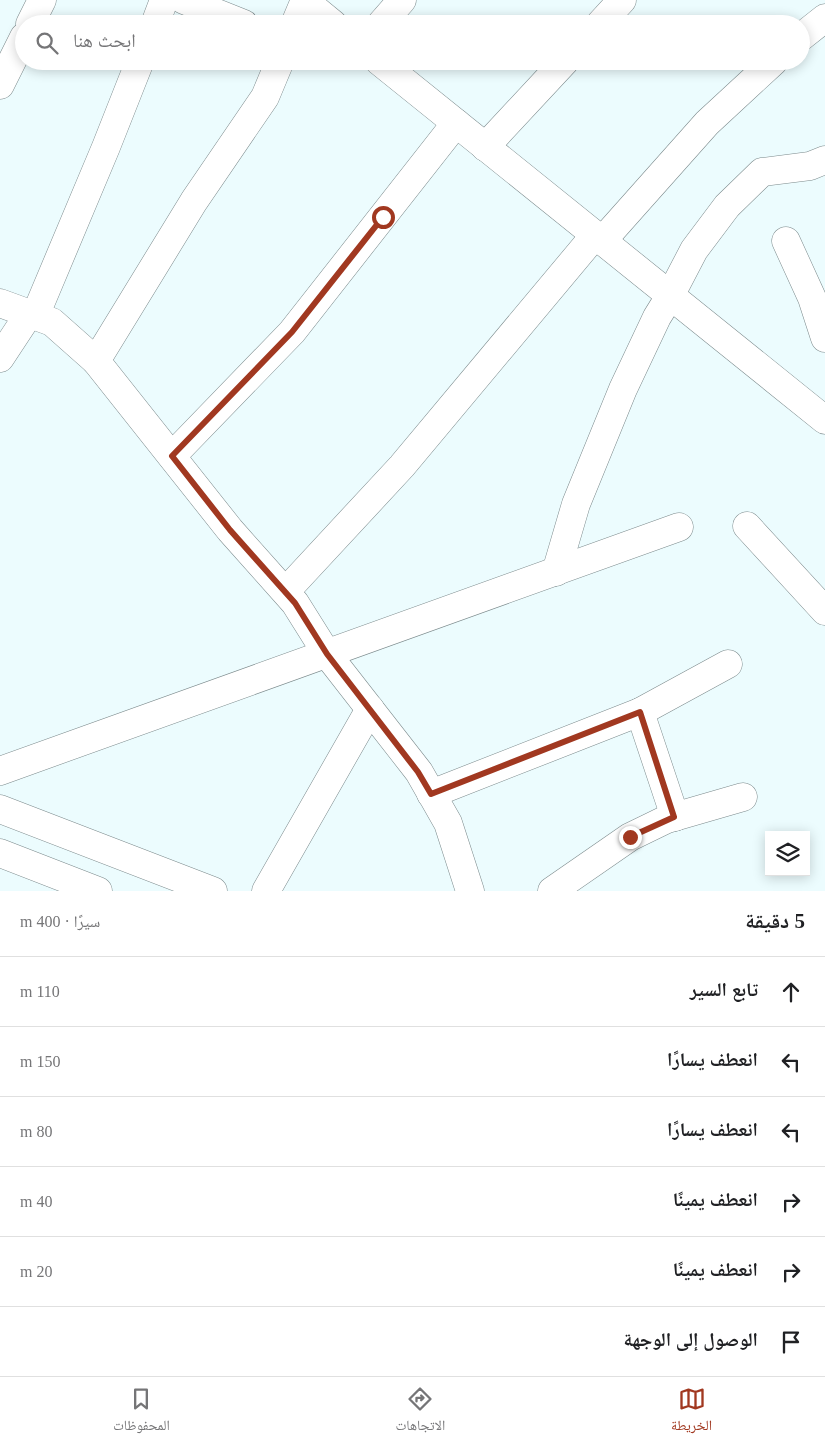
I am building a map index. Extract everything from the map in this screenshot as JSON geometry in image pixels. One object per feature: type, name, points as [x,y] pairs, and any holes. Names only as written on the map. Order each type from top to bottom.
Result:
[{"type":"street","points":[[34,15],[42,0]]},
{"type":"street","points":[[158,15],[164,0]]},
{"type":"street","points":[[184,0],[222,15]]},
{"type":"street","points":[[389,15],[402,0]]},
{"type":"street","points":[[608,15],[622,0]]},
{"type":"street","points":[[302,8],[316,15]]},
{"type":"street","points":[[810,30],[825,18]]},
{"type":"street","points":[[0,85],[15,54]]},
{"type":"street","points":[[0,358],[32,315],[106,147],[136,70]]},
{"type":"street","points":[[96,361],[194,201],[266,97],[276,70]]},
{"type":"street","points":[[391,70],[825,420]]},
{"type":"street","points":[[486,147],[557,70]]},
{"type":"street","points":[[286,591],[402,466],[598,238],[707,123],[764,70]]},
{"type":"street","points":[[172,456],[292,332],[456,123]]},
{"type":"street","points":[[556,572],[576,504],[623,389],[657,317],[694,250],[727,206],[762,172],[810,166],[825,160]]},
{"type":"street","points":[[786,241],[812,298],[825,338]]},
{"type":"street","points":[[0,303],[52,322],[96,361],[230,530],[286,591],[327,654],[418,772],[448,823],[470,891]]},
{"type":"street","points":[[747,526],[819,595]]},
{"type":"street","points":[[0,771],[679,528]]},
{"type":"street","points":[[431,794],[640,712],[728,664]]},
{"type":"street","points":[[266,891],[370,709]]},
{"type":"street","points":[[640,712],[674,817]]},
{"type":"street","points":[[552,891],[630,837],[674,817],[743,797]]},
{"type":"street","points":[[0,809],[213,891]]},
{"type":"street","points":[[0,853],[82,888]]},
{"type":"route","points":[[383,217],[292,332],[172,456],[230,530],[295,603],[327,654],[418,772],[431,794],[640,712],[674,817],[630,837]]}]
